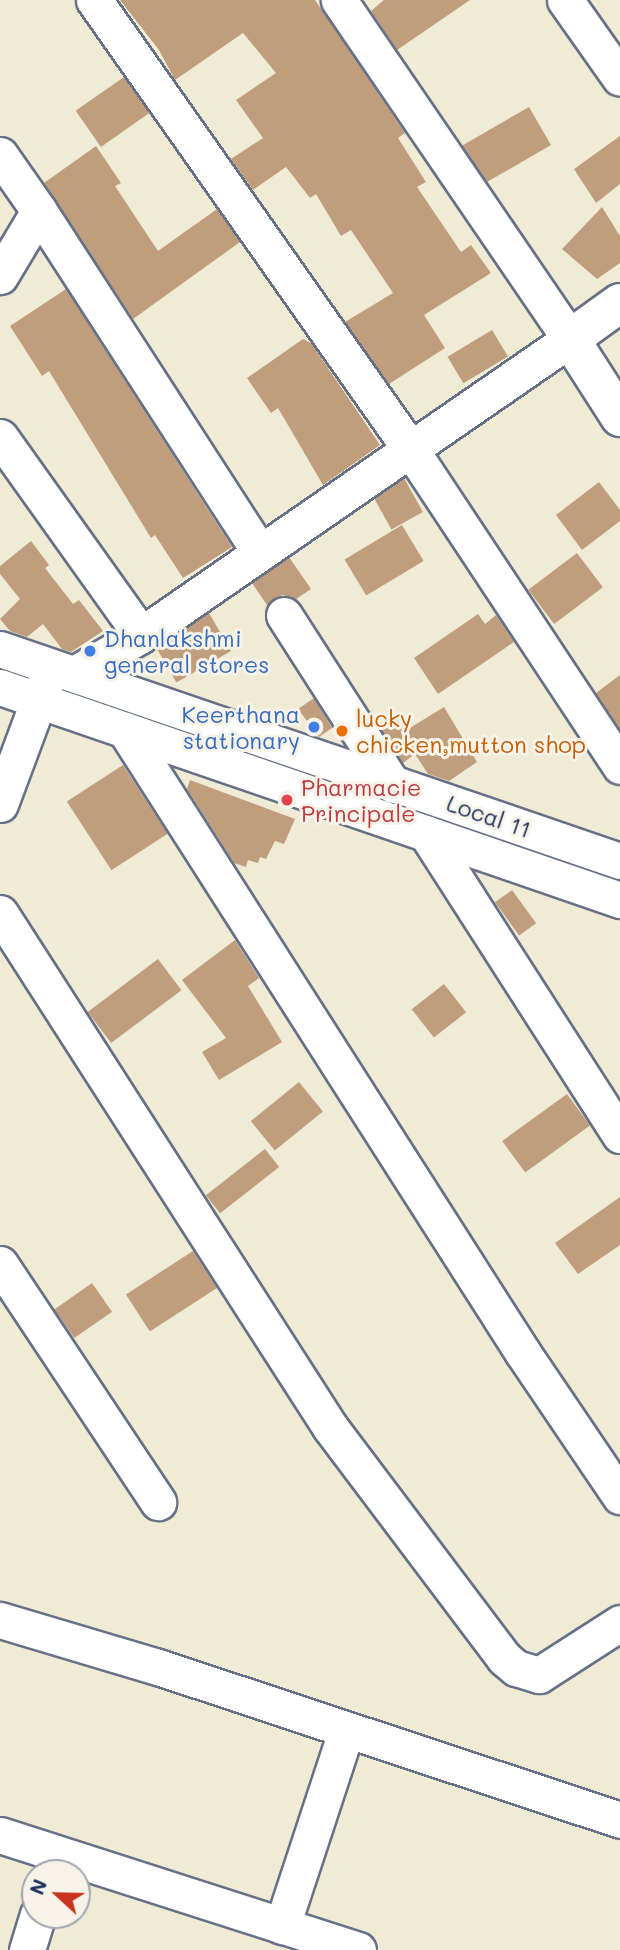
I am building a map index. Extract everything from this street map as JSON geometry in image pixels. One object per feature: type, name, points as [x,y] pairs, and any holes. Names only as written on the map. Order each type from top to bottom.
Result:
[{"type":"main road","points":[[620,303],[570,340],[620,417]]},
{"type":"street","points":[[94,0],[411,450],[620,766]]},
{"type":"street","points":[[0,804],[39,700],[63,670],[141,635],[570,340],[339,0]]},
{"type":"street","points":[[565,0],[620,78]]},
{"type":"street","points":[[0,155],[260,553]]},
{"type":"street","points":[[0,276],[39,211]]},
{"type":"street","points":[[0,437],[141,635]]},
{"type":"street","points":[[284,615],[393,785]]},
{"type":"street","name":"Local 11","points":[[0,649],[620,861]]},
{"type":"street","name":"Local 11","points":[[0,687],[620,900]]},
{"type":"street","points":[[125,730],[515,1342],[620,1496]]},
{"type":"street","points":[[324,798],[335,764]]},
{"type":"street","points":[[426,833],[620,1135]]},
{"type":"street","points":[[0,913],[330,1427],[504,1658],[516,1668],[539,1675],[620,1623]]},
{"type":"street","points":[[0,1264],[158,1502]]},
{"type":"street","points":[[0,1620],[158,1667],[620,1820]]},
{"type":"street","points":[[282,1926],[346,1731]]},
{"type":"street","points":[[0,1835],[47,1859]]},
{"type":"street","points":[[91,1873],[358,1950]]},
{"type":"street","points":[[27,1950],[34,1929]]},
{"type":"building","points":[[120,0],[315,0],[405,133],[398,138],[426,182],[417,187],[461,252],[471,245],[491,273],[424,315],[445,348],[389,384],[345,322],[393,293],[351,230],[341,236],[316,194],[310,198],[286,167],[253,190],[231,159],[263,138],[236,100],[276,73],[243,33],[175,80],[159,50]]},
{"type":"building","points":[[384,0],[470,0],[397,50],[371,11]]},
{"type":"building","points":[[124,77],[149,113],[101,147],[76,111]]},
{"type":"building","points":[[529,107],[551,145],[484,184],[462,146]]},
{"type":"building","points":[[620,136],[620,184],[596,203],[574,169]]},
{"type":"building","points":[[96,146],[121,183],[115,186],[158,251],[217,209],[240,242],[133,319],[44,183]]},
{"type":"building","points":[[602,207],[620,236],[620,263],[597,279],[562,249]]},
{"type":"building","points":[[66,289],[232,547],[183,578],[155,535],[151,538],[49,371],[42,376],[10,326]]},
{"type":"building","points":[[492,330],[508,357],[463,383],[447,357]]},
{"type":"building","points":[[303,339],[311,343],[380,445],[323,485],[278,408],[271,413],[247,378]]},
{"type":"building","points":[[404,478],[423,512],[391,530],[373,495]]},
{"type":"building","points":[[599,482],[620,510],[620,521],[582,550],[556,515]]},
{"type":"building","points":[[402,525],[424,561],[366,596],[345,560]]},
{"type":"building","points":[[31,541],[49,565],[45,568],[73,604],[79,600],[103,631],[71,652],[62,649],[43,624],[27,637],[10,631],[0,619],[20,599],[0,574],[0,566]]},
{"type":"building","points":[[577,553],[603,587],[554,624],[528,590]]},
{"type":"building","points":[[289,557],[311,589],[296,599],[282,595],[267,605],[252,583]]},
{"type":"building","points":[[209,613],[231,651],[176,683],[154,644]]},
{"type":"building","points":[[478,614],[485,624],[496,615],[514,642],[438,694],[414,658]]},
{"type":"building","points":[[620,675],[620,730],[596,693]]},
{"type":"building","points":[[314,698],[332,728],[319,737],[298,709]]},
{"type":"building","points":[[444,707],[477,762],[449,781],[428,774],[415,754],[403,763],[381,729],[397,719],[405,731]]},
{"type":"building","points":[[123,765],[168,834],[111,870],[67,801]]},
{"type":"building","points":[[190,780],[295,819],[284,844],[275,841],[266,859],[260,857],[258,863],[248,860],[246,867],[234,863],[187,789]]},
{"type":"building","points":[[512,890],[536,923],[519,936],[495,902]]},
{"type":"building","points":[[235,940],[259,978],[248,986],[282,1042],[219,1080],[202,1052],[226,1038],[182,980]]},
{"type":"building","points":[[158,959],[181,990],[111,1043],[88,1012]]},
{"type":"building","points":[[444,984],[466,1012],[434,1038],[412,1009]]},
{"type":"building","points":[[299,1082],[323,1112],[275,1151],[251,1121]]},
{"type":"building","points":[[567,1094],[590,1126],[525,1173],[502,1141]]},
{"type":"building","points":[[265,1149],[279,1167],[220,1213],[206,1195]]},
{"type":"building","points":[[620,1197],[620,1245],[578,1274],[555,1243]]},
{"type":"building","points":[[193,1251],[217,1288],[150,1331],[126,1295]]},
{"type":"building","points":[[92,1283],[112,1312],[74,1338],[54,1309]]},
{"type":"place","name":"Dhanlakshmi general stores","points":[[90,651]]},
{"type":"place","name":"Keerthana stationary","points":[[314,727]]},
{"type":"place","name":"lucky chicken,mutton shop","points":[[342,731]]},
{"type":"place","name":"Pharmacie Principale","points":[[287,800]]}]
